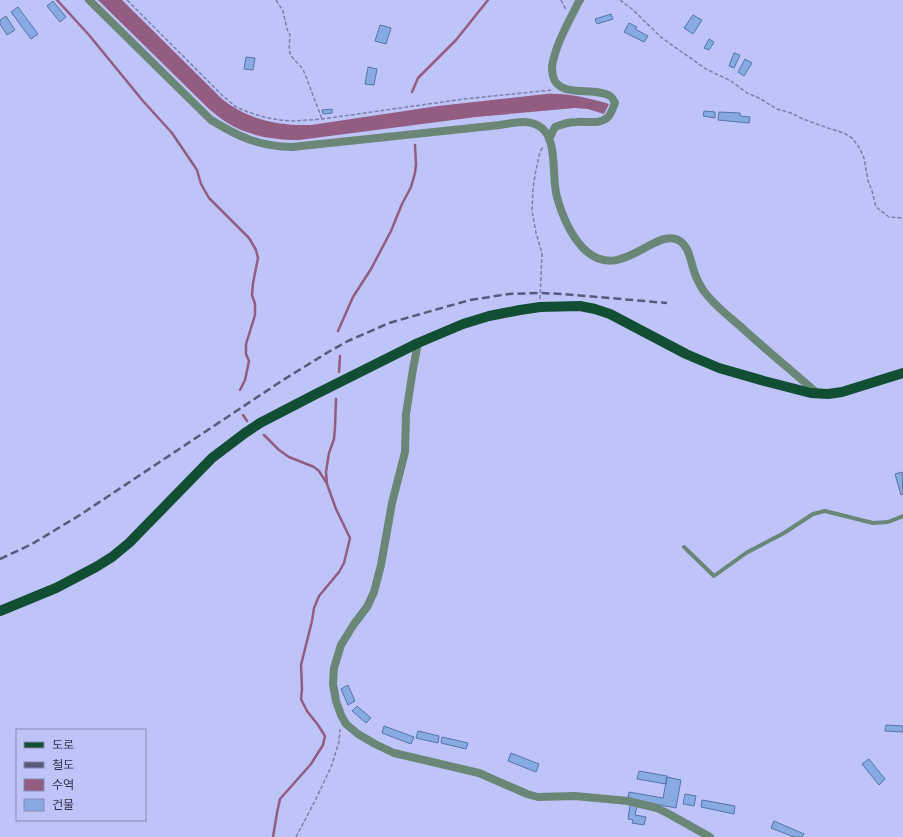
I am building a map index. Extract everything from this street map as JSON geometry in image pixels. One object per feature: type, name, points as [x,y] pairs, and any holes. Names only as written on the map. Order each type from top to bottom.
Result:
[{"type":"main road","points":[[0,611],[56,588],[112,557],[129,543],[212,458],[260,423],[418,342],[463,324],[495,315],[540,307],[580,306],[610,314],[686,354],[719,368],[795,390],[818,394],[842,392],[903,373]]},
{"type":"street","points":[[89,0],[211,120],[234,133],[258,142],[279,146],[297,146],[519,122],[532,123],[540,126],[550,139],[556,196],[569,228],[576,240],[584,249],[593,256],[610,261],[627,258],[660,241],[669,239],[680,241],[685,246],[699,284],[712,300],[756,341],[818,394]]},
{"type":"street","points":[[550,139],[555,127],[564,123],[599,122],[604,120],[612,111],[615,103],[612,96],[596,92],[566,90],[558,85],[554,80],[552,68],[563,31],[580,0]]},
{"type":"street","points":[[418,342],[406,414],[405,452],[392,503],[381,565],[374,592],[367,607],[354,624],[341,646],[334,668],[333,684],[336,701],[346,724],[358,734],[394,753],[480,774],[527,794],[538,797],[580,796],[628,801],[657,808],[710,837]]},
{"type":"lane","points":[[684,547],[714,576],[746,553],[784,533],[813,514],[825,511],[873,523],[888,522],[903,516]]},
{"type":"path","points":[[127,0],[222,95],[236,107],[264,117],[294,121],[322,119],[464,99],[538,91],[566,90]]},
{"type":"path","points":[[276,0],[283,11],[287,29],[290,34],[288,50],[291,56],[303,69],[322,119]]},
{"type":"path","points":[[620,0],[632,9],[662,38],[706,69],[731,81],[747,93],[759,98],[777,109],[791,112],[801,118],[844,133],[852,138],[859,147],[864,158],[868,181],[876,207],[889,217],[903,218]]},
{"type":"path","points":[[540,307],[542,253],[536,233],[532,211],[533,188],[540,152],[545,142],[550,139]]},
{"type":"path","points":[[296,837],[331,767],[339,742],[341,715]]},
{"type":"water","points":[[98,0],[122,0],[222,99],[253,117],[276,123],[311,125],[438,106],[546,94],[570,95],[609,104],[604,114],[588,109],[575,108],[476,117],[299,140],[261,136],[234,127],[209,109]]},
{"type":"building","points":[[53,1],[66,17],[60,22],[47,6]]},
{"type":"building","points":[[18,7],[38,34],[31,39],[11,12]]},
{"type":"building","points":[[611,14],[613,19],[597,24],[595,19]]},
{"type":"building","points":[[693,15],[702,20],[693,34],[684,28]]},
{"type":"building","points":[[6,16],[15,30],[7,35],[0,24],[0,20]]},
{"type":"building","points":[[629,23],[637,27],[635,29],[648,36],[644,42],[624,32]]},
{"type":"building","points":[[380,25],[391,28],[386,44],[375,41]]},
{"type":"building","points":[[709,39],[714,42],[709,50],[704,48]]},
{"type":"building","points":[[734,53],[740,55],[734,68],[729,66]]},
{"type":"building","points":[[246,57],[255,58],[253,70],[244,69]]},
{"type":"building","points":[[745,59],[752,63],[744,76],[738,72]]},
{"type":"building","points":[[368,67],[377,69],[374,85],[365,84]]},
{"type":"building","points":[[332,109],[332,113],[323,114],[322,110]]},
{"type":"building","points":[[704,111],[715,112],[715,118],[703,116]]},
{"type":"building","points":[[719,112],[740,113],[740,116],[750,117],[749,123],[718,120]]},
{"type":"building","points":[[902,472],[903,494],[901,495],[895,474]]},
{"type":"building","points":[[348,685],[355,701],[348,705],[341,689]]},
{"type":"building","points":[[357,706],[371,718],[366,723],[352,711]]},
{"type":"building","points":[[886,725],[903,726],[903,732],[885,731]]},
{"type":"building","points":[[384,726],[414,737],[411,744],[382,733]]},
{"type":"building","points":[[418,731],[439,736],[438,743],[416,738]]},
{"type":"building","points":[[442,737],[468,743],[466,749],[441,743]]},
{"type":"building","points":[[511,753],[539,764],[536,772],[508,761]]},
{"type":"building","points":[[869,759],[885,779],[879,785],[862,764]]},
{"type":"building","points":[[639,771],[667,776],[666,784],[637,779]]},
{"type":"building","points":[[667,777],[681,780],[676,808],[628,799],[629,792],[663,798]]},
{"type":"building","points":[[685,794],[696,796],[694,806],[683,804]]},
{"type":"building","points":[[702,800],[735,806],[734,814],[701,807]]},
{"type":"building","points":[[630,805],[637,806],[635,815],[646,817],[644,825],[632,823],[633,820],[628,819]]},
{"type":"building","points":[[774,821],[804,834],[802,837],[794,837],[771,828]]},
{"type":"waterway","points":[[57,0],[89,35],[143,101],[172,133],[197,170],[201,184],[209,198],[249,238],[256,250],[258,258],[252,295],[255,304],[255,315],[246,344],[246,354],[249,361],[245,380],[240,390]]},
{"type":"waterway","points":[[412,92],[418,78],[456,40],[488,0]]},
{"type":"waterway","points":[[338,331],[353,297],[371,269],[391,231],[411,187],[416,164],[415,145]]},
{"type":"waterway","points":[[339,372],[340,356]]},
{"type":"waterway","points":[[273,837],[280,799],[311,764],[323,745],[325,736],[307,711],[301,699],[301,665],[314,608],[319,596],[339,572],[344,563],[350,538],[336,509],[327,484],[326,472],[329,453],[334,439],[336,399]]},
{"type":"waterway","points":[[243,415],[247,421]]},
{"type":"waterway","points":[[264,435],[279,450],[289,457],[314,467],[319,471],[326,482]]},
{"type":"railway","points":[[0,559],[32,544],[80,515],[283,380],[330,351],[348,341],[389,323],[470,300],[509,294],[563,294],[667,303]]}]
